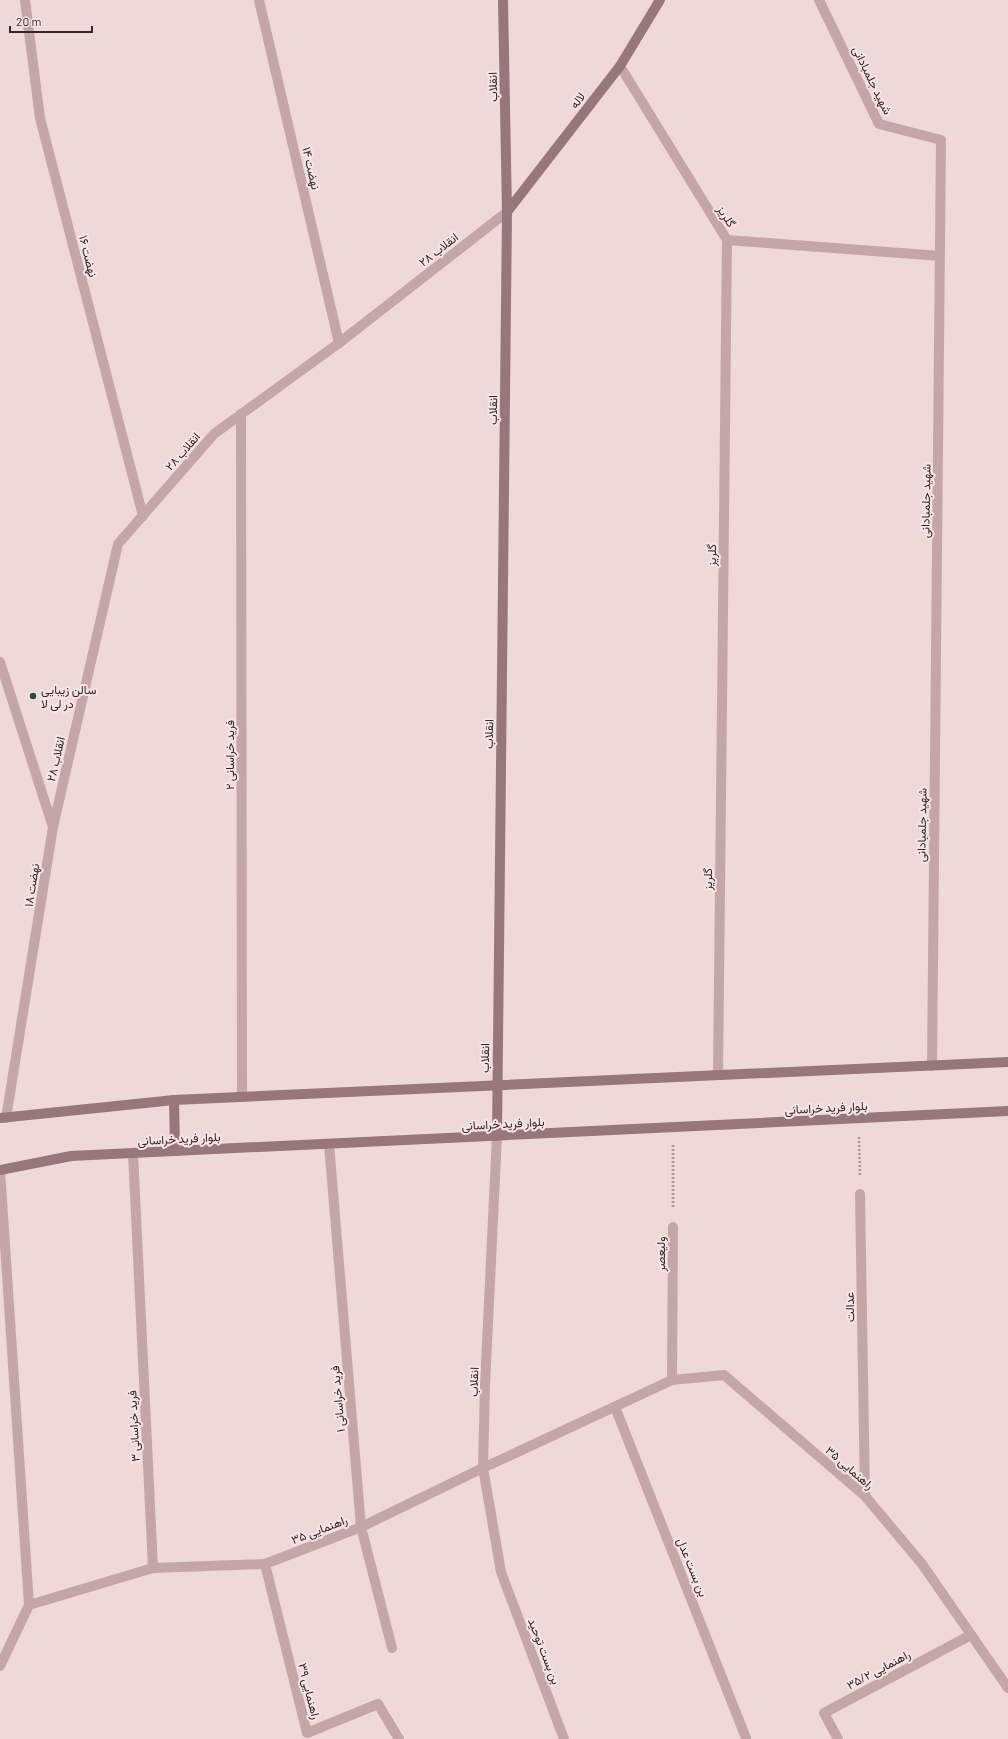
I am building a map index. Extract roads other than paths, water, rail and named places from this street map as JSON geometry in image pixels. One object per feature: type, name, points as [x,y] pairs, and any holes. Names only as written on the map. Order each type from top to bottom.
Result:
[{"type":"street","name":"نهضت ۱۶","points":[[25,0],[40,118],[143,516]]},
{"type":"street","name":"نهضت ۱۴","points":[[259,0],[339,343]]},
{"type":"street","name":"انقلاب","points":[[501,1572],[483,1468],[485,1385],[497,1136],[507,212],[503,0]]},
{"type":"street","name":"لاله","points":[[507,212],[620,66],[660,0]]},
{"type":"street","name":"شهید جلمبادانی","points":[[819,0],[879,124],[941,140],[932,1066]]},
{"type":"street","name":"گلریز","points":[[620,66],[727,240],[718,1075]]},
{"type":"street","name":"انقلاب ۲۸","points":[[53,827],[118,544],[214,434],[339,343],[507,212]]},
{"type":"street","points":[[727,240],[940,256]]},
{"type":"street","name":"فرید خراسانی ۲","points":[[241,414],[242,1097]]},
{"type":"street","name":"نهضت ۱۸","points":[[0,662],[53,827],[3,1118]]},
{"type":"street","points":[[3,1118],[174,1100],[1008,1062]]},
{"type":"street","points":[[174,1100],[175,1151]]},
{"type":"street","name":"بلوار فرید خراسانی","points":[[0,1170],[71,1156],[1008,1111]]},
{"type":"street","name":"فرید خراسانی ۱","points":[[329,1144],[361,1526],[392,1648]]},
{"type":"street","name":"فرید خراسانی ۳","points":[[134,1153],[153,1568]]},
{"type":"street","points":[[0,1170],[29,1605],[0,1666]]},
{"type":"street","name":"عدالت","points":[[860,1194],[865,1496]]},
{"type":"street","name":"ولیعصر","points":[[672,1380],[673,1227]]},
{"type":"street","name":"راهنمایی ۳۵","points":[[153,1568],[265,1564],[361,1526],[672,1380],[724,1375],[865,1496],[922,1564],[1008,1688]]},
{"type":"street","name":"بن بست عدل","points":[[615,1407],[746,1738]]},
{"type":"street","name":"راهنمایی ۳۹","points":[[265,1564],[307,1733],[378,1704],[399,1739]]},
{"type":"street","points":[[29,1605],[153,1568]]},
{"type":"street","name":"بن بست توحید","points":[[501,1572],[564,1739]]},
{"type":"street","name":"راهنمایی ۳۵/۲","points":[[838,1739],[824,1713],[971,1635]]},
{"type":"place","name":"سالن زیبایی در لی لا","points":[[33,696]]}]
